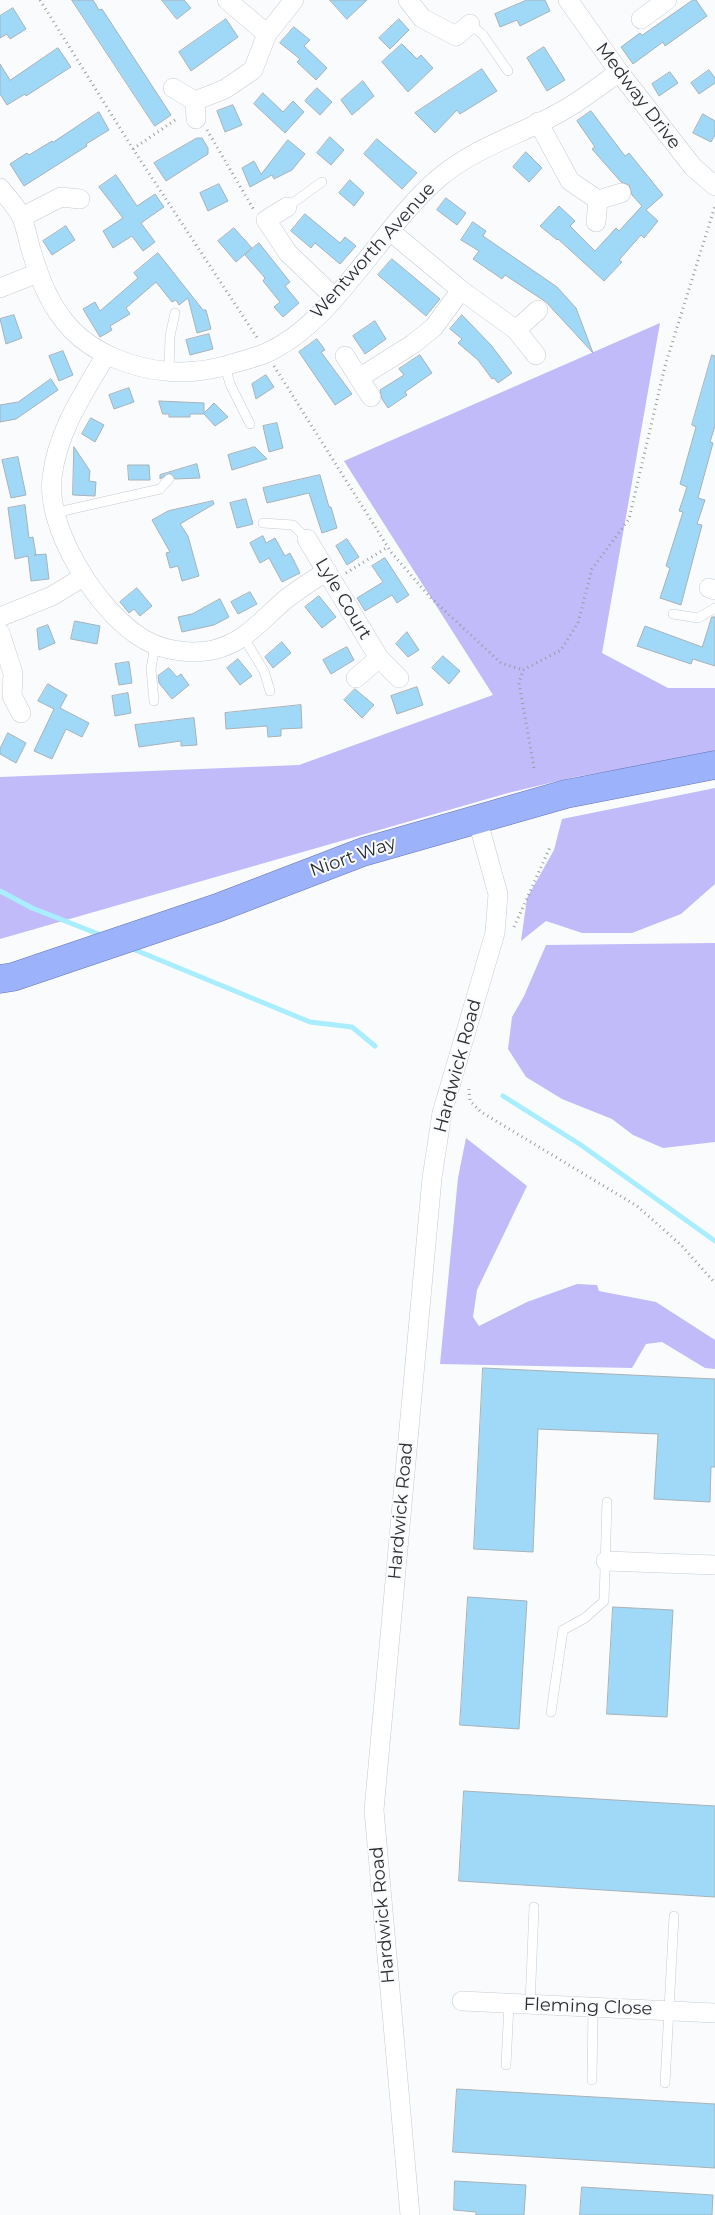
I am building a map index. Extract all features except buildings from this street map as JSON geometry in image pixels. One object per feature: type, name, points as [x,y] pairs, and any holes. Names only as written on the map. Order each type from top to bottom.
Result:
[{"type":"highway","name":"Niort Way","points":[[0,978],[13,977],[217,908],[362,852],[566,794],[715,765]]},
{"type":"street","points":[[227,0],[267,34]]},
{"type":"street","points":[[174,88],[195,110],[253,70],[267,34],[294,0]]},
{"type":"street","points":[[408,0],[422,18],[456,36],[470,24]]},
{"type":"street","name":"Medway Drive","points":[[568,0],[619,72],[693,167],[715,186]]},
{"type":"street","name":"Wentworth Avenue","points":[[0,188],[22,217],[38,274],[50,303],[73,332],[106,355],[149,370],[187,373],[225,366],[267,352],[286,341],[307,325],[335,298],[422,194],[441,176],[465,159],[564,110],[619,72]]},
{"type":"street","points":[[538,122],[570,181],[598,200]]},
{"type":"street","points":[[598,200],[621,193]]},
{"type":"street","points":[[22,217],[61,197],[80,199]]},
{"type":"street","points":[[596,222],[598,200]]},
{"type":"street","points":[[287,207],[266,220],[288,253],[335,298]]},
{"type":"street","points":[[390,231],[461,290],[516,330],[536,355]]},
{"type":"street","points":[[0,288],[38,274]]},
{"type":"street","points":[[359,378],[413,344],[434,327],[461,290]]},
{"type":"street","points":[[516,330],[538,310]]},
{"type":"street","points":[[106,355],[72,414],[58,444],[51,480],[54,512],[83,577],[123,624],[138,636],[155,644],[184,652],[213,650],[244,638],[286,599],[330,576]]},
{"type":"street","points":[[345,356],[371,397]]},
{"type":"street","name":"Lyle Court","points":[[308,539],[379,658],[399,678]]},
{"type":"street","points":[[0,617],[52,596],[83,577]]},
{"type":"street","points":[[0,633],[13,673],[12,696],[21,712]]},
{"type":"street","name":"Lyle Court","points":[[356,678],[379,658]]},
{"type":"street","name":"Hardwick Road","points":[[410,2215],[374,1810],[432,1178],[442,1113],[495,933],[498,894],[477,818]]},
{"type":"street","points":[[606,1562],[715,1565]]},
{"type":"street","name":"Fleming Close","points":[[462,2001],[715,2013]]},
{"type":"lane","points":[[470,24],[482,35],[508,71]]},
{"type":"lane","points":[[287,207],[322,182]]},
{"type":"lane","points":[[169,372],[170,336],[175,313]]},
{"type":"lane","points":[[225,366],[230,384],[250,424]]},
{"type":"lane","points":[[54,512],[160,489],[169,479]]},
{"type":"lane","points":[[263,523],[293,525],[308,539]]},
{"type":"lane","points":[[673,614],[698,618],[715,608]]},
{"type":"lane","points":[[244,638],[264,671],[270,692]]},
{"type":"lane","points":[[154,701],[151,669],[155,644]]},
{"type":"lane","points":[[551,1712],[563,1630],[585,1618],[604,1601],[607,1502]]},
{"type":"lane","points":[[530,2005],[534,1907]]},
{"type":"lane","points":[[665,2083],[674,1916]]},
{"type":"lane","points":[[506,2065],[509,2004]]},
{"type":"lane","points":[[592,2080],[593,2008]]},
{"type":"path","points":[[133,149],[180,117],[195,110],[234,172],[251,208],[266,220]]},
{"type":"path","points":[[534,768],[519,683],[523,670],[561,650],[578,623],[592,569],[628,519],[665,366],[715,206]]},
{"type":"path","points":[[330,576],[388,547]]},
{"type":"path","points":[[511,935],[551,845]]},
{"type":"path","points":[[468,1084],[470,1101],[481,1112],[637,1206],[681,1245],[715,1283]]},
{"type":"shaded area","points":[[660,323],[602,653],[668,688],[715,688],[715,753],[575,777],[508,793],[0,939],[0,777],[299,765],[493,695],[344,461]]},
{"type":"shaded area","points":[[715,788],[715,884],[681,914],[632,933],[582,933],[546,921],[521,941],[527,898],[554,850],[562,819]]},
{"type":"shaded area","points":[[715,943],[715,1142],[663,1148],[633,1135],[612,1119],[562,1099],[526,1077],[508,1049],[512,1017],[524,996],[546,945]]},
{"type":"shaded area","points":[[466,1138],[527,1186],[477,1290],[473,1317],[479,1326],[527,1302],[577,1284],[597,1285],[599,1291],[656,1302],[715,1340],[715,1369],[705,1368],[662,1342],[646,1344],[632,1368],[440,1364],[458,1178]]},
{"type":"waterway","points":[[0,891],[32,908],[101,935]]},
{"type":"waterway","points":[[133,949],[310,1022],[352,1027],[375,1046]]},
{"type":"waterway","points":[[503,1096],[581,1145],[715,1241]]}]
